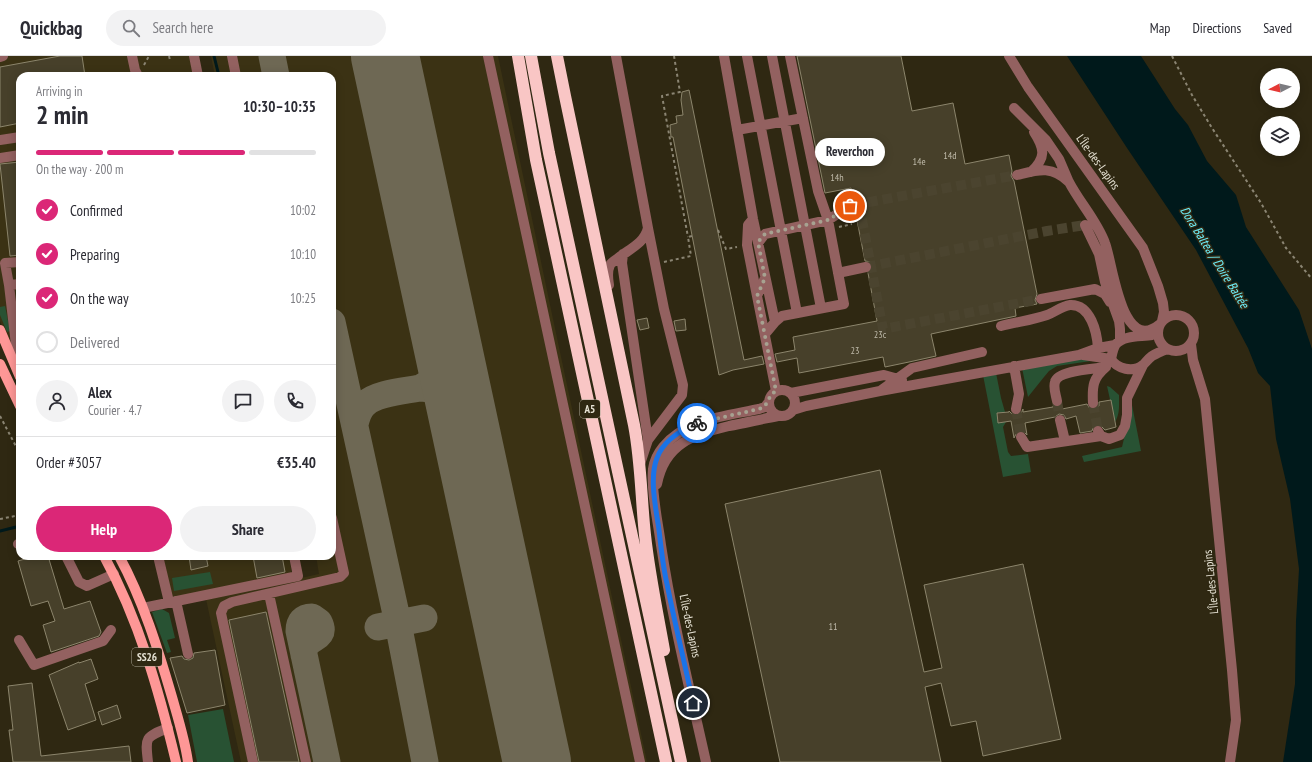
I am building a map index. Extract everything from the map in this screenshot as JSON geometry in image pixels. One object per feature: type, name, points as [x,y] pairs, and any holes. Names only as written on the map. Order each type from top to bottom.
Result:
[{"type":"highway","name":"A5","points":[[518,56],[538,167],[666,762]]},
{"type":"highway","name":"A5","points":[[531,56],[548,153],[681,762]]},
{"type":"highway","name":"A5","points":[[558,56],[565,96],[628,394],[640,464],[648,561],[664,650],[677,746]]},
{"type":"main road","points":[[0,330],[16,368]]},
{"type":"main road","points":[[0,364],[16,398]]},
{"type":"main road","name":"SS26","points":[[106,560],[123,592],[135,622],[155,680],[176,762]]},
{"type":"main road","name":"SS26","points":[[121,560],[143,608],[166,676],[188,762]]},
{"type":"street","points":[[132,56],[135,72]]},
{"type":"street","points":[[194,56],[197,72]]},
{"type":"street","points":[[232,56],[235,72]]},
{"type":"street","points":[[488,56],[640,762]]},
{"type":"street","points":[[616,56],[664,309],[683,391],[679,401],[648,440],[640,464]]},
{"type":"street","points":[[724,56],[753,219],[775,322]]},
{"type":"street","points":[[747,56],[797,313]]},
{"type":"street","points":[[772,56],[821,308]]},
{"type":"street","points":[[765,334],[782,316],[844,304],[828,220],[818,190],[790,56]]},
{"type":"street","name":"L'Île-des-Lapins","points":[[1008,56],[1028,87],[1144,248],[1163,303],[1164,312],[1160,326],[1160,342],[1167,349]]},
{"type":"street","points":[[1014,108],[1046,140],[1059,159],[1069,182],[1105,242],[1118,292],[1128,320],[1132,325],[1143,331],[1160,326]]},
{"type":"street","points":[[737,130],[803,118]]},
{"type":"street","points":[[1027,122],[1042,148],[1043,157],[1039,165],[1031,172]]},
{"type":"street","points":[[0,140],[16,138]]},
{"type":"street","points":[[0,158],[16,156]]},
{"type":"street","points":[[1017,175],[1050,170],[1069,182]]},
{"type":"street","points":[[758,242],[765,234],[828,220],[850,206]]},
{"type":"street","points":[[753,219],[748,225],[747,245],[776,391]]},
{"type":"street","points":[[1085,225],[1099,254],[1105,282],[1120,329],[1110,363],[1098,374],[1093,384],[1093,403]]},
{"type":"street","points":[[609,303],[609,267],[614,261],[641,242],[647,234],[648,228]]},
{"type":"street","points":[[623,254],[622,263],[628,311],[648,440]]},
{"type":"street","points":[[16,262],[5,263],[16,345]]},
{"type":"street","points":[[838,273],[866,268]]},
{"type":"street","points":[[757,296],[765,278]]},
{"type":"street","points":[[9,285],[16,284]]},
{"type":"street","name":"L'Île-des-Lapins","points":[[1158,286],[1173,309],[1179,315],[1188,320],[1193,328],[1194,336],[1190,344],[1193,360],[1205,399],[1236,720],[1230,762]]},
{"type":"street","points":[[1040,298],[1095,289],[1105,294],[1113,307]]},
{"type":"street","points":[[0,304],[11,302]]},
{"type":"street","points":[[1001,326],[1047,314],[1072,305],[1082,308],[1088,313],[1094,326],[1098,348]]},
{"type":"street","points":[[1079,354],[1131,338],[1152,335],[1170,316],[1179,315]]},
{"type":"street","points":[[1021,437],[1027,447],[1065,442],[1100,433],[1109,439],[1120,435],[1125,426],[1127,415],[1127,398],[1143,365],[1150,358],[1167,349],[1174,352],[1184,350],[1190,344]]},
{"type":"street","name":"L'Île-des-Lapins","points":[[1179,351],[1193,372],[1205,399]]},
{"type":"street","points":[[880,391],[912,368],[982,352]]},
{"type":"street","points":[[1079,354],[1090,355],[1127,369],[1136,368],[1143,365]]},
{"type":"street","name":"L'Île-des-Lapins","points":[[654,496],[658,475],[672,451],[686,440],[707,431],[778,416],[787,416],[793,410],[806,406],[1079,354]]},
{"type":"street","points":[[1056,401],[1055,381],[1058,377],[1070,372],[1110,363]]},
{"type":"street","points":[[1014,366],[1019,394],[1016,409]]},
{"type":"street","points":[[791,393],[884,375],[918,384]]},
{"type":"street","points":[[778,416],[771,411],[768,403],[770,396],[776,391],[784,390],[791,393],[795,399],[795,407],[793,410]]},
{"type":"street","name":"L'Île-des-Lapins","points":[[706,762],[667,583],[654,496],[653,469],[662,448],[679,432],[697,423],[759,409],[768,403]]},
{"type":"street","points":[[1060,420],[1065,442]]},
{"type":"street","points":[[253,762],[222,613],[224,606],[232,602],[340,577],[344,573],[336,536]]},
{"type":"street","points":[[68,560],[79,582],[87,586],[114,574]]},
{"type":"street","points":[[159,560],[188,654]]},
{"type":"street","points":[[143,608],[298,576],[295,560]]},
{"type":"street","points":[[269,594],[306,762]]},
{"type":"street","points":[[19,640],[34,665],[103,641],[111,630]]},
{"type":"street","points":[[148,762],[146,746],[147,739],[152,734],[168,728]]},
{"type":"path","points":[[169,56],[170,60]]},
{"type":"path","points":[[654,256],[662,255],[664,262],[691,256],[662,96],[680,92],[674,56]]},
{"type":"path","points":[[1172,56],[1192,95],[1261,203],[1286,248],[1312,279]]},
{"type":"path","points":[[718,230],[726,249],[734,247]]},
{"type":"path","points":[[688,237],[692,236]]},
{"type":"path","points":[[0,416],[16,446]]},
{"type":"path","points":[[0,520],[16,515]]},
{"type":"shaded area","points":[[0,56],[189,56],[193,72],[16,72],[16,355],[0,321]]},
{"type":"shaded area","points":[[211,56],[498,56],[647,762],[241,762],[206,599],[319,574],[317,560],[336,560],[336,72],[214,72]]},
{"type":"shaded area","points":[[163,560],[290,560],[292,574],[171,598]]},
{"type":"green space","points":[[5,306],[10,331],[7,332],[0,315],[0,307]]},
{"type":"green space","points":[[1087,356],[1091,361],[1057,366],[1049,371],[1028,397],[1022,368]]},
{"type":"green space","points":[[996,373],[1005,412],[997,413],[998,422],[1006,422],[1003,427],[1008,452],[1011,456],[1028,454],[1031,472],[1003,477],[983,375]]},
{"type":"green space","points":[[1107,386],[1119,395],[1118,413],[1115,422]]},
{"type":"green space","points":[[1132,405],[1141,451],[1084,462],[1082,456],[1122,447]]},
{"type":"green space","points":[[210,572],[213,584],[174,591],[172,578]]},
{"type":"green space","points":[[162,609],[169,613],[175,638],[167,640],[171,652],[167,653],[152,612]]},
{"type":"green space","points":[[223,709],[234,762],[197,762],[188,715]]},
{"type":"water","name":"Dora Baltea / Doire Baltée","points":[[1067,56],[1141,56],[1175,109],[1188,125],[1207,161],[1236,195],[1246,227],[1299,310],[1312,349],[1312,762],[1283,762],[1295,684],[1299,569],[1290,499],[1276,439],[1270,386],[1258,373],[1248,348],[1196,250]]},
{"type":"building","points":[[60,56],[82,56],[84,72],[16,72],[16,124],[0,127],[0,67]]},
{"type":"building","points":[[797,56],[901,56],[912,111],[953,103],[965,164],[1009,155],[1012,171],[1011,176],[1014,181],[1037,294],[1035,300],[1037,304],[1015,308],[1016,316],[931,334],[936,356],[885,367],[883,357],[799,373],[797,358],[777,362],[775,354],[795,350],[793,337],[877,321],[868,273],[871,272],[872,266],[871,262],[865,261],[855,210],[856,205],[853,200],[851,188],[825,193]]},
{"type":"building","points":[[689,90],[744,360],[762,356],[764,364],[733,370],[719,375],[673,137],[671,137],[670,125],[677,123],[676,116],[683,115],[681,100],[682,92]]},
{"type":"building","points":[[16,162],[16,255],[10,256],[0,164]]},
{"type":"building","points":[[647,318],[649,328],[640,330],[637,320]]},
{"type":"building","points":[[685,319],[686,330],[676,331],[674,321]]},
{"type":"building","points":[[1111,400],[1116,427],[1105,430],[1098,425],[1093,428],[1092,431],[1080,433],[1076,416],[1066,419],[1064,415],[1059,414],[1055,417],[1025,423],[1027,435],[1020,431],[1014,438],[1011,421],[998,423],[997,413],[1009,411],[1012,414],[1018,415],[1023,409],[1023,412],[1053,406],[1061,406],[1062,409],[1087,404],[1090,409],[1094,409],[1099,406],[1099,402]]},
{"type":"building","points":[[880,470],[924,672],[942,668],[924,585],[1023,564],[1061,739],[983,756],[976,721],[951,726],[941,683],[925,687],[941,762],[780,762],[725,504]]},
{"type":"building","points":[[49,560],[64,609],[90,601],[101,632],[99,636],[51,652],[43,625],[55,621],[48,601],[31,606],[18,561]]},
{"type":"building","points":[[190,560],[207,560],[208,566],[191,570]]},
{"type":"building","points":[[254,560],[283,560],[285,572],[257,578]]},
{"type":"building","points":[[266,612],[299,762],[259,762],[229,620]]},
{"type":"building","points":[[215,650],[225,705],[187,713],[170,658],[182,656],[184,659],[189,660],[193,658],[194,653]]},
{"type":"building","points":[[91,659],[98,679],[85,684],[96,720],[68,730],[49,675],[79,662]]},
{"type":"building","points":[[32,683],[41,756],[129,746],[131,762],[13,762],[9,730],[13,730],[8,686]]},
{"type":"building","points":[[117,705],[121,718],[102,725],[98,712]]},
{"type":"waterway","points":[[214,56],[218,72]]},
{"type":"waterway","points":[[0,531],[16,527]]},
{"type":"taxiway","points":[[272,56],[275,72]]},
{"type":"taxiway","points":[[355,424],[360,410],[370,400],[391,393],[420,388],[433,379],[442,359],[445,336]]},
{"type":"taxiway","points":[[336,340],[398,623],[425,762]]},
{"type":"taxiway","points":[[420,388],[437,391],[448,398],[464,424]]},
{"type":"taxiway","points":[[304,655],[305,648],[307,644],[321,633],[319,622],[312,617],[306,618],[302,621],[299,631],[327,762]]},
{"type":"taxiway","points":[[378,627],[424,618]]},
{"type":"runway","points":[[385,56],[537,762]]},
{"type":"tunnel","points":[[853,205],[1017,175]]},
{"type":"tunnel","points":[[859,204],[883,329],[1041,299]]},
{"type":"tunnel","points":[[866,267],[1047,231],[1085,225]]},
{"type":"tunnel","points":[[1057,401],[1060,420]]},
{"type":"tunnel","points":[[1093,403],[1098,431]]},
{"type":"tunnel","points":[[1016,409],[1021,437]]},
{"type":"way so far","points":[[697,423],[759,409],[768,403],[770,396],[776,391],[757,296],[765,278],[758,242],[765,234],[828,220],[850,206]]},
{"type":"place","name":"Reverchon","points":[[850,206]]},
{"type":"route","points":[[693,703],[667,583],[654,496],[653,469],[662,448],[671,438],[697,423]]}]
